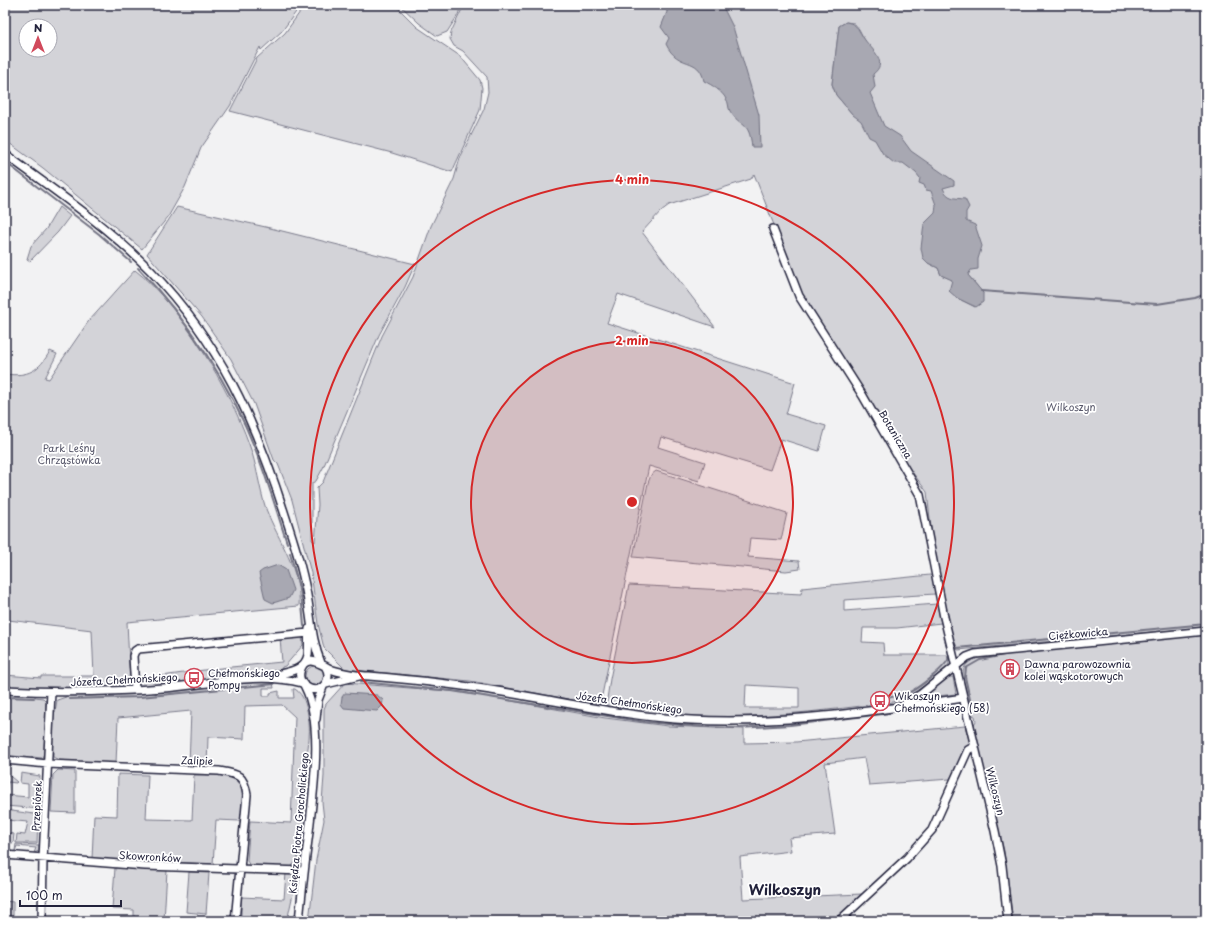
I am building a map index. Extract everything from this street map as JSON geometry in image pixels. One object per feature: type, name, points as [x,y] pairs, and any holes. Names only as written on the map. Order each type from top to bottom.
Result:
[{"type":"street","points":[[5,154],[98,224],[139,260],[181,306],[221,362],[245,406],[269,467],[303,576],[310,623],[323,664],[329,674],[324,685],[314,690],[304,685],[300,674],[308,656],[310,623]]},
{"type":"street","name":"Botaniczna","points":[[773,229],[799,296],[863,396],[920,495],[934,570],[956,667]]},
{"type":"street","name":"Ciężkowicka","points":[[956,667],[971,656],[989,652],[1206,631]]},
{"type":"street","points":[[135,690],[133,656],[138,649],[309,633]]},
{"type":"street","points":[[304,666],[312,661],[323,664]]},
{"type":"street","name":"Józefa Chełmońskiego","points":[[323,664],[333,670],[361,676],[459,685],[632,714],[690,720],[740,721],[787,719],[963,698]]},
{"type":"street","name":"Józefa Chełmońskiego","points":[[5,690],[51,692],[135,690],[267,678],[297,670],[304,666]]},
{"type":"street","name":"Wilkoszyn","points":[[956,667],[999,849],[1008,921]]},
{"type":"street","name":"Józefa Chełmońskiego","points":[[895,706],[913,700],[956,667]]},
{"type":"street","name":"Józefa Chełmońskiego","points":[[324,685],[361,676]]},
{"type":"street","name":"Józefa Chełmońskiego","points":[[267,678],[304,685]]},
{"type":"street","name":"Księdza Piotra Grocholickiego","points":[[304,685],[310,700],[315,727]]},
{"type":"street","name":"Księdza Piotra Grocholickiego","points":[[299,921],[315,770],[315,727],[318,700],[324,685]]},
{"type":"street","name":"Przepiórek","points":[[42,921],[43,859],[51,692]]},
{"type":"street","points":[[839,921],[907,858],[932,830],[968,750],[974,746]]},
{"type":"street","name":"Zalipie","points":[[5,760],[48,764],[219,771],[237,774],[245,782],[247,794],[235,921]]},
{"type":"street","name":"Skowronków","points":[[5,855],[145,866],[304,872]]},
{"type":"green space","points":[[5,5],[301,5],[282,31],[261,50],[260,47],[230,106],[201,148],[185,187],[168,217],[142,249],[43,168],[5,140]]},
{"type":"green space","points":[[305,5],[395,5],[417,27],[460,56],[480,80],[482,88],[480,110],[452,172],[392,153],[230,111],[257,58],[285,33]]},
{"type":"green space","points":[[400,5],[461,5],[458,15],[447,32],[437,36],[419,23]]},
{"type":"green space","points":[[464,5],[1206,5],[1206,627],[958,650],[954,644],[935,563],[927,492],[904,461],[801,294],[754,174],[751,179],[669,205],[661,211],[642,232],[715,327],[618,294],[607,323],[795,383],[786,414],[826,426],[819,451],[781,439],[770,470],[661,437],[658,447],[705,462],[699,481],[649,466],[600,705],[470,681],[345,669],[324,648],[318,624],[311,573],[292,500],[278,464],[274,460],[254,404],[231,359],[202,317],[147,254],[177,207],[270,228],[415,264],[405,287],[379,335],[323,468],[316,481],[312,483],[312,540],[315,542],[318,505],[317,488],[323,482],[382,336],[413,277],[431,226],[454,179],[460,158],[484,109],[488,92],[487,77],[463,51],[454,46],[450,39],[451,32]],"holes":[[[846,22],[854,23],[865,41],[853,115],[836,95],[832,84],[839,26]],[[942,202],[968,275],[983,293],[975,307],[957,298],[953,280],[941,275],[938,268],[928,263]]]},
{"type":"green space","points":[[59,207],[70,216],[58,232],[30,261],[27,259],[31,246],[46,229]]},
{"type":"green space","name":"Park Leśny Chrząstówka","points":[[135,270],[170,305],[202,350],[230,399],[241,422],[252,452],[266,509],[288,556],[297,581],[299,606],[127,622],[130,683],[124,688],[81,690],[79,687],[78,676],[94,676],[92,630],[8,620],[10,594],[5,594],[5,374],[13,375],[32,371],[42,363],[50,351],[57,354],[45,378],[49,379],[88,322]]},
{"type":"green space","points":[[656,471],[787,513],[781,540],[750,538],[748,557],[799,561],[800,569],[786,571],[633,557],[648,483],[651,475]]},
{"type":"green space","points":[[930,575],[933,577],[935,594],[844,600],[844,611],[937,604],[941,623],[897,628],[863,628],[862,642],[883,643],[884,655],[947,655],[949,664],[931,681],[916,691],[901,699],[883,704],[883,699],[877,699],[877,704],[775,715],[742,716],[674,715],[641,712],[606,706],[629,585],[801,594],[802,588]],"holes":[[[746,685],[799,688],[799,708],[745,708]]]},
{"type":"green space","points":[[1206,635],[1206,921],[1013,921],[1004,851],[973,726],[976,721],[975,716],[970,714],[965,695],[963,681],[964,668],[971,661],[987,655]]},
{"type":"green space","points":[[302,636],[303,645],[285,666],[282,667],[281,673],[141,686],[138,685],[138,677],[162,676],[211,669],[282,662],[280,638]]},
{"type":"green space","points":[[315,666],[322,669],[325,676],[322,683],[315,686],[308,683],[305,676],[308,669]]},
{"type":"green space","points":[[5,675],[41,678],[41,676],[74,676],[75,684],[72,688],[66,689],[5,686]]},
{"type":"green space","points":[[947,677],[953,677],[956,694],[927,697],[928,693]]},
{"type":"green space","points":[[270,681],[273,683],[274,688],[263,688],[263,696],[270,696],[270,693],[279,691],[279,698],[294,698],[293,689],[295,689],[301,694],[304,700],[309,723],[309,738],[304,777],[304,824],[300,850],[291,867],[250,866],[247,861],[250,821],[291,823],[295,717],[282,705],[245,706],[244,739],[208,737],[207,766],[189,765],[191,711],[118,718],[116,763],[114,765],[57,762],[57,759],[53,757],[53,750],[51,750],[53,712],[55,712],[57,700],[66,697],[66,695],[153,692],[156,694],[157,692]]},
{"type":"green space","points":[[345,683],[462,692],[605,718],[668,726],[744,729],[744,743],[796,742],[965,726],[970,743],[950,779],[869,785],[864,758],[825,763],[835,834],[789,838],[791,851],[740,857],[743,899],[862,894],[834,921],[309,921],[316,860],[324,820],[322,802],[324,776],[324,709],[326,704]]},
{"type":"green space","points":[[5,693],[35,695],[35,697],[43,698],[46,701],[44,753],[42,758],[32,757],[32,759],[5,757]]},
{"type":"green space","points":[[58,770],[75,771],[75,813],[51,812],[53,775]]},
{"type":"green space","points":[[5,772],[17,782],[8,782],[6,795],[28,797],[28,784],[20,783],[21,773],[40,776],[38,806],[41,806],[41,809],[5,806]]},
{"type":"green space","points":[[118,774],[148,775],[146,819],[192,820],[194,775],[216,775],[230,777],[236,780],[243,792],[240,821],[216,820],[213,864],[92,859],[94,815],[117,816]]},
{"type":"green space","points":[[5,810],[41,815],[40,819],[38,819],[37,843],[16,843],[17,834],[25,835],[28,822],[6,820],[5,823]]},
{"type":"green space","points":[[5,833],[14,834],[13,843],[5,842]]},
{"type":"green space","points":[[16,844],[39,845],[39,851],[34,853],[36,848],[17,846],[15,851]]},
{"type":"green space","points":[[115,868],[167,870],[164,921],[134,921],[134,910],[112,909]]},
{"type":"green space","points":[[189,872],[209,873],[206,914],[186,912]]},
{"type":"green space","points":[[286,873],[296,876],[287,921],[241,918],[241,897],[284,899]]},
{"type":"green space","points":[[5,901],[13,902],[13,921],[5,921]]},
{"type":"shaded area","points":[[666,5],[722,5],[733,27],[759,115],[760,147],[752,147],[751,138],[747,128],[734,117],[730,111],[727,100],[722,93],[704,81],[698,68],[676,57],[671,52],[666,44],[669,38],[661,27],[667,12]]},
{"type":"shaded area","points":[[846,22],[853,24],[858,28],[865,40],[878,56],[878,70],[873,74],[875,87],[870,93],[884,126],[900,136],[911,151],[954,181],[954,185],[943,188],[945,192],[949,196],[965,199],[969,207],[966,212],[966,221],[975,225],[982,246],[978,259],[978,269],[971,270],[968,275],[983,293],[983,302],[976,307],[957,298],[949,291],[952,280],[941,275],[938,268],[928,263],[923,258],[921,248],[924,224],[935,213],[936,205],[931,191],[926,190],[924,185],[919,183],[920,178],[916,173],[903,163],[894,163],[883,154],[875,140],[869,137],[861,121],[853,115],[836,95],[832,84],[839,26]]},
{"type":"shaded area","points":[[278,565],[286,570],[293,590],[289,598],[273,603],[265,599],[259,573],[263,570]]},
{"type":"shaded area","points":[[345,693],[377,695],[383,700],[382,706],[377,711],[344,708],[341,704],[342,697]]},
{"type":"waterway","points":[[5,162],[99,234],[131,262]]},
{"type":"waterway","points":[[138,268],[174,309],[190,331],[206,354],[234,401],[246,426],[260,462],[287,543]]},
{"type":"waterway","points":[[981,291],[1157,304],[1195,298],[1206,294]]},
{"type":"waterway","points":[[290,553],[301,594],[304,626]]},
{"type":"waterway","points":[[952,638],[957,648],[1206,624]]},
{"type":"waterway","points":[[973,713],[965,677],[966,668],[980,660],[1009,654]]},
{"type":"waterway","points":[[888,701],[888,698],[910,692],[919,686],[944,666],[949,657]]},
{"type":"waterway","points":[[361,682],[452,691],[645,722],[704,727],[738,728],[790,725],[891,713]]},
{"type":"waterway","points":[[69,699],[140,697],[274,684]]},
{"type":"waterway","points":[[5,697],[34,698]]},
{"type":"place","name":"Dawna parowozownia kolei wąskotorowych","points":[[1010,669]]},
{"type":"place","name":"Chełmońskiego Pompy","points":[[194,678]]},
{"type":"place","name":"Wikoszyn Chełmońskiego (58)","points":[[880,701]]},
{"type":"district","name":"Wilkoszyn","points":[[785,889]]}]
